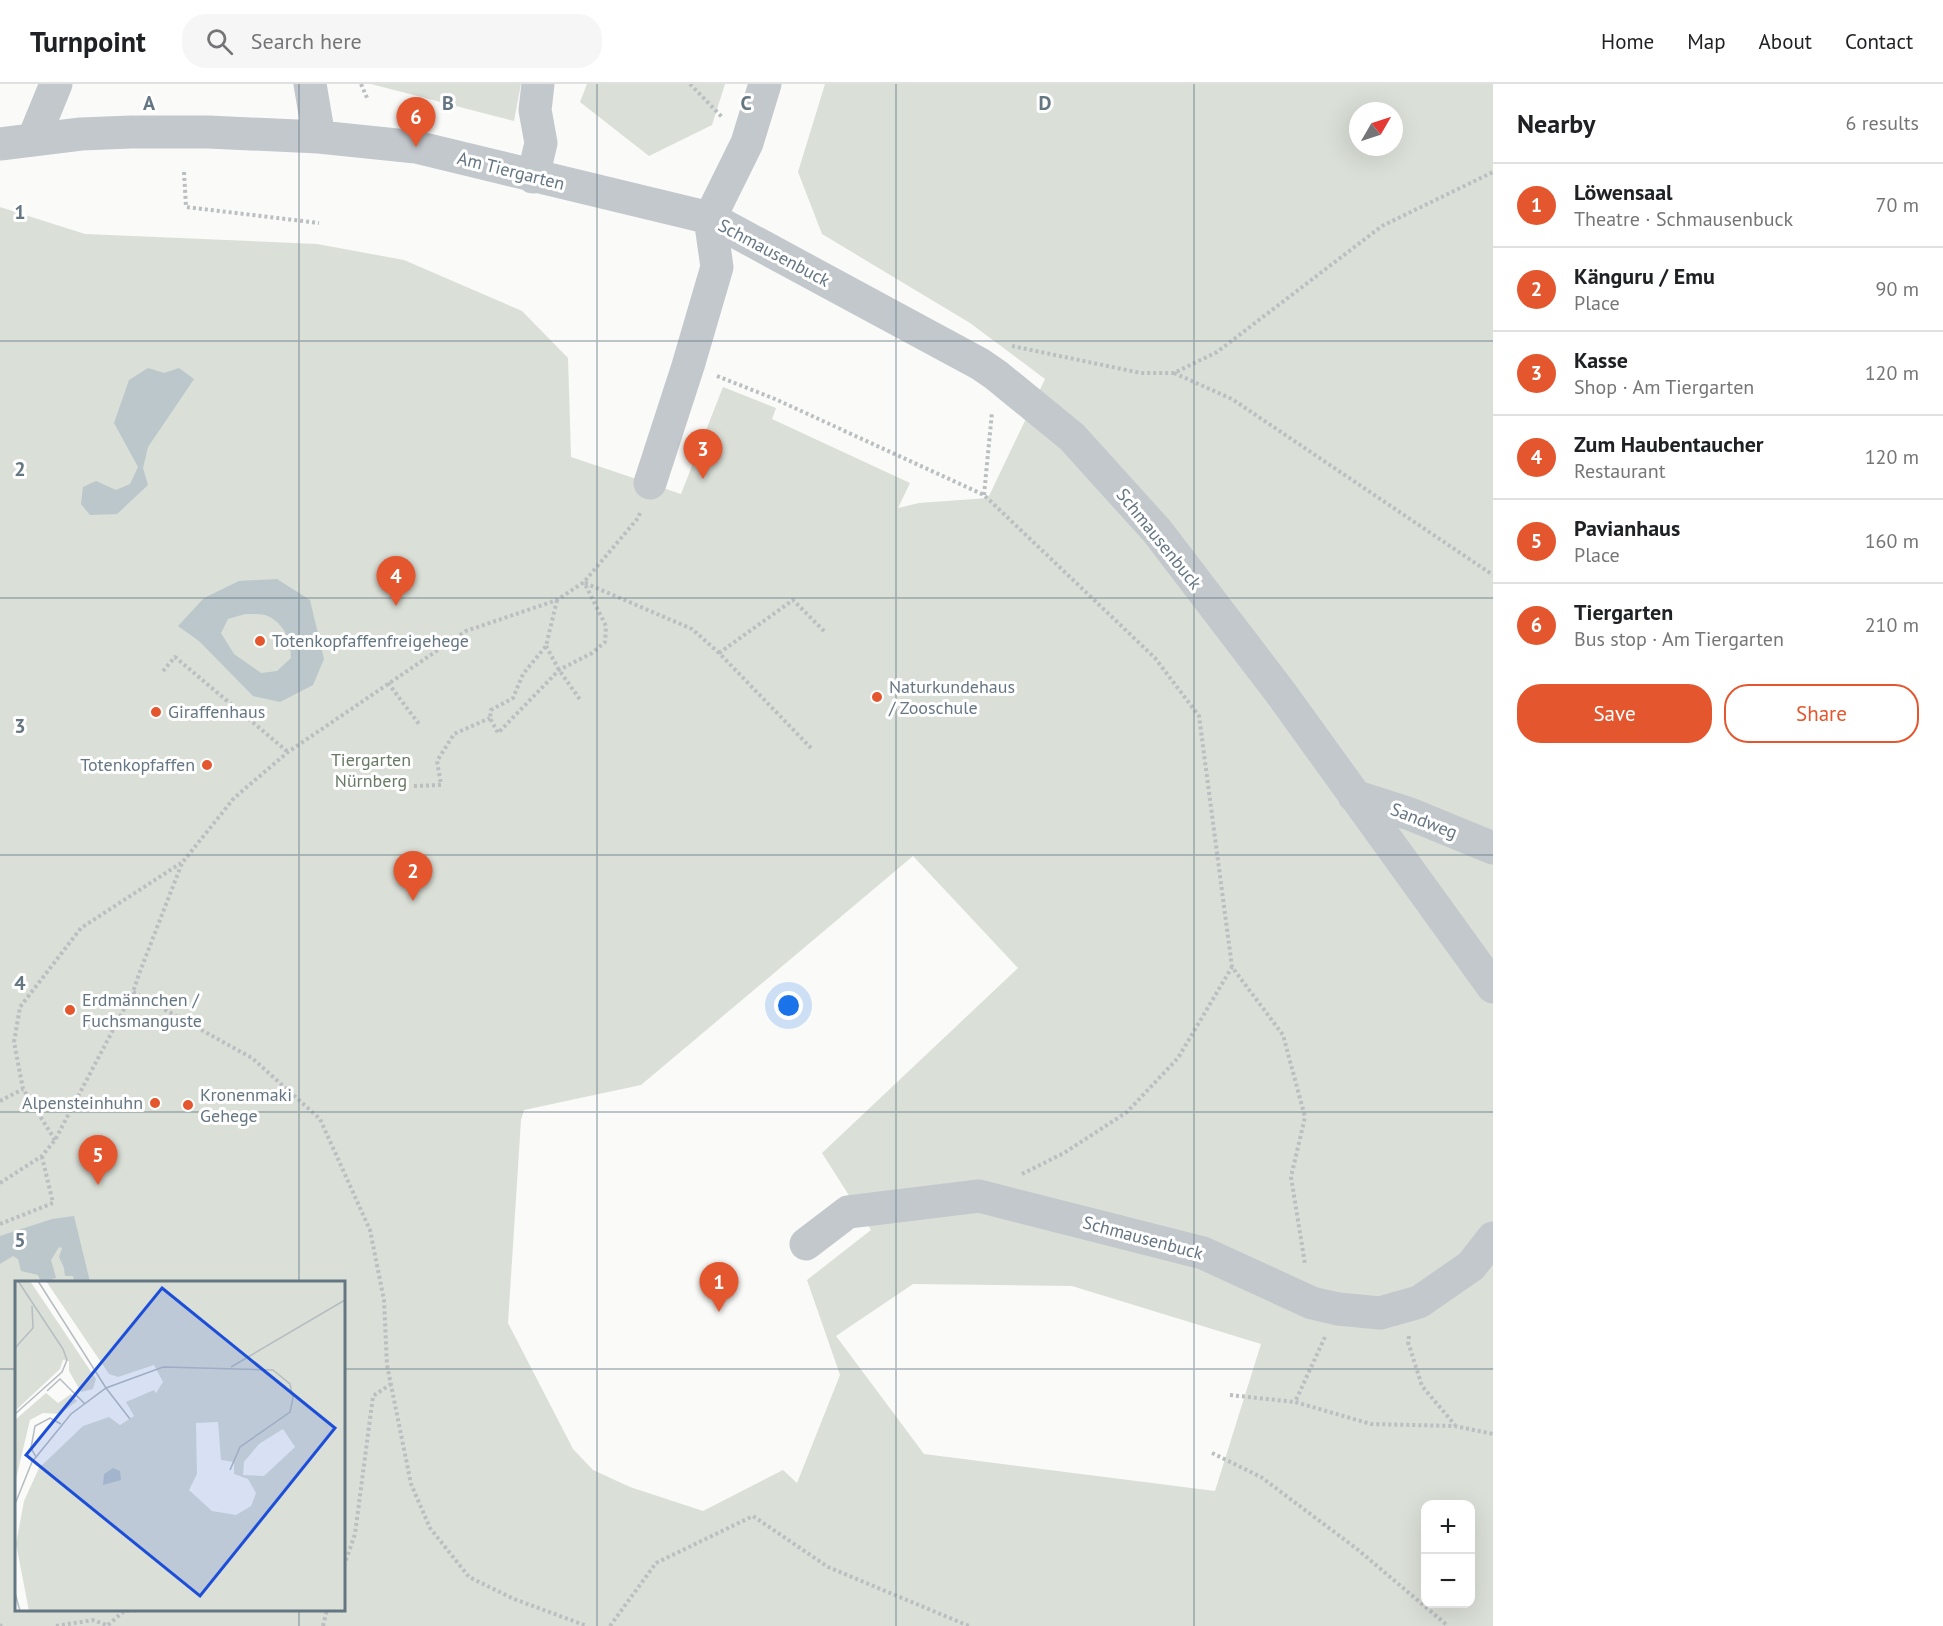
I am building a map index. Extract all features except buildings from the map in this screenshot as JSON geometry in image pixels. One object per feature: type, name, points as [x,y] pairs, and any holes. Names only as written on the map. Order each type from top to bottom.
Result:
[{"type":"street","points":[[33,140],[56,84]]},
{"type":"street","points":[[310,84],[319,137]]},
{"type":"street","points":[[533,177],[541,142],[535,110],[538,84]]},
{"type":"street","points":[[650,483],[717,267],[710,218],[747,143],[765,84]]},
{"type":"street","name":"Am Tiergarten","points":[[0,144],[81,134],[131,132],[208,132],[373,141],[416,147],[710,218]]},
{"type":"street","name":"Schmausenbuck","points":[[710,218],[988,370],[1072,437],[1156,531],[1280,692],[1493,987]]},
{"type":"street","name":"Sandweg","points":[[1354,796],[1410,814],[1493,848]]},
{"type":"street","name":"Schmausenbuck","points":[[806,1244],[848,1212],[978,1196],[1203,1253],[1325,1306],[1380,1313],[1419,1302],[1472,1266],[1493,1238]]},
{"type":"path","points":[[361,84],[368,100]]},
{"type":"path","points":[[690,84],[747,143]]},
{"type":"path","points":[[184,172],[186,207],[319,223]]},
{"type":"path","points":[[984,495],[988,370],[1012,346],[1141,374],[1174,373],[1217,352],[1382,226],[1493,172]]},
{"type":"path","points":[[688,366],[775,399],[984,495],[1155,658],[1199,716],[1232,967],[1283,1035],[1305,1117],[1292,1177],[1325,1306],[1295,1402]]},
{"type":"path","points":[[1174,373],[1232,399],[1493,576]]},
{"type":"path","points":[[0,1183],[42,1156],[55,1140],[133,992],[182,863],[234,798],[288,752],[466,631],[557,600],[584,582],[638,518],[650,483]]},
{"type":"path","points":[[584,582],[692,629],[719,653],[811,748]]},
{"type":"path","points":[[557,600],[546,646],[523,674],[513,698],[491,710],[490,718],[498,734],[559,670],[606,642],[606,626],[584,582]]},
{"type":"path","points":[[719,653],[793,600],[825,632]]},
{"type":"path","points":[[546,646],[559,670],[582,701]]},
{"type":"path","points":[[163,671],[175,657],[288,752]]},
{"type":"path","points":[[388,683],[419,724]]},
{"type":"path","points":[[414,786],[441,784],[437,761],[454,734],[490,718]]},
{"type":"path","points":[[55,1140],[23,1089],[14,1042],[20,1007],[81,928],[182,863]]},
{"type":"path","points":[[978,1196],[1064,1153],[1127,1112],[1178,1058],[1232,967]]},
{"type":"path","points":[[133,992],[252,1059],[320,1119],[370,1230],[384,1300],[387,1365],[411,1484],[429,1528],[469,1578],[514,1599],[587,1626]]},
{"type":"path","points":[[0,1101],[23,1089]]},
{"type":"path","points":[[0,1095],[7,1097]]},
{"type":"path","points":[[0,1224],[52,1203],[42,1156]]},
{"type":"path","points":[[1419,1302],[1408,1342],[1422,1386],[1455,1426]]},
{"type":"path","points":[[345,1563],[355,1533],[373,1396],[391,1383]]},
{"type":"path","points":[[1230,1395],[1295,1402],[1371,1424],[1455,1426],[1493,1434]]},
{"type":"path","points":[[1212,1453],[1261,1476],[1357,1548],[1448,1626]]},
{"type":"path","points":[[610,1626],[656,1563],[753,1516],[828,1567],[969,1626]]},
{"type":"path","points":[[56,1626],[93,1620],[108,1626],[124,1611]]},
{"type":"path","points":[[322,1626],[327,1611]]},
{"type":"green space","points":[[371,84],[521,84],[514,121]]},
{"type":"green space","points":[[587,84],[725,84],[712,125],[649,156],[580,102]]},
{"type":"green space","name":"Tiergarten Nürnberg","points":[[825,84],[1493,84],[1493,1626],[0,1626],[0,207],[85,234],[317,244],[404,260],[522,311],[568,358],[571,457],[681,494],[723,387],[776,408],[772,419],[910,483],[898,508],[919,503],[988,498],[1045,379],[970,323],[822,234],[798,172]],"holes":[[[913,856],[1018,968],[822,1153],[871,1230],[807,1280],[840,1375],[797,1483],[783,1470],[703,1511],[630,1487],[593,1470],[573,1449],[508,1323],[521,1120],[524,1110],[641,1085]],[[913,1284],[1072,1286],[1261,1344],[1215,1491],[924,1454],[836,1336]]]},
{"type":"shaded area","points":[[148,368],[164,373],[179,368],[194,379],[148,447],[143,468],[148,485],[117,514],[90,515],[81,504],[83,487],[96,481],[116,490],[130,484],[138,467],[114,423],[129,380]]},
{"type":"shaded area","points":[[277,579],[310,600],[324,659],[313,685],[280,702],[253,696],[199,641],[178,626],[204,598],[239,581]],"holes":[[[245,614],[265,615],[272,618],[285,632],[290,645],[291,658],[277,671],[261,673],[234,654],[221,633],[228,619]]]},
{"type":"shaded area","points":[[74,1216],[90,1281],[74,1281],[73,1276],[65,1276],[59,1257],[62,1248],[59,1247],[51,1260],[56,1278],[52,1281],[41,1281],[38,1275],[21,1271],[18,1259],[13,1256],[0,1264],[0,1236],[52,1219]]},
{"type":"place","name":"Tiergarten","points":[[416,147]]},
{"type":"place","name":"Kasse","points":[[703,479]]},
{"type":"place","name":"Zum Haubentaucher","points":[[396,606]]},
{"type":"place","name":"Totenkopfaffenfreigehege","points":[[260,641]]},
{"type":"place","name":"Naturkundehaus / Zooschule","points":[[877,697]]},
{"type":"place","name":"Giraffenhaus","points":[[156,712]]},
{"type":"place","name":"Totenkopfaffen","points":[[207,765]]},
{"type":"place","name":"Känguru / Emu","points":[[413,901]]},
{"type":"place","name":"Erdmännchen / Fuchsmanguste","points":[[70,1010]]},
{"type":"place","name":"Alpensteinhuhn","points":[[155,1103]]},
{"type":"place","name":"Kronenmaki Gehege","points":[[188,1105]]},
{"type":"place","name":"Pavianhaus","points":[[98,1185]]},
{"type":"place","name":"Löwensaal","points":[[719,1312]]}]
